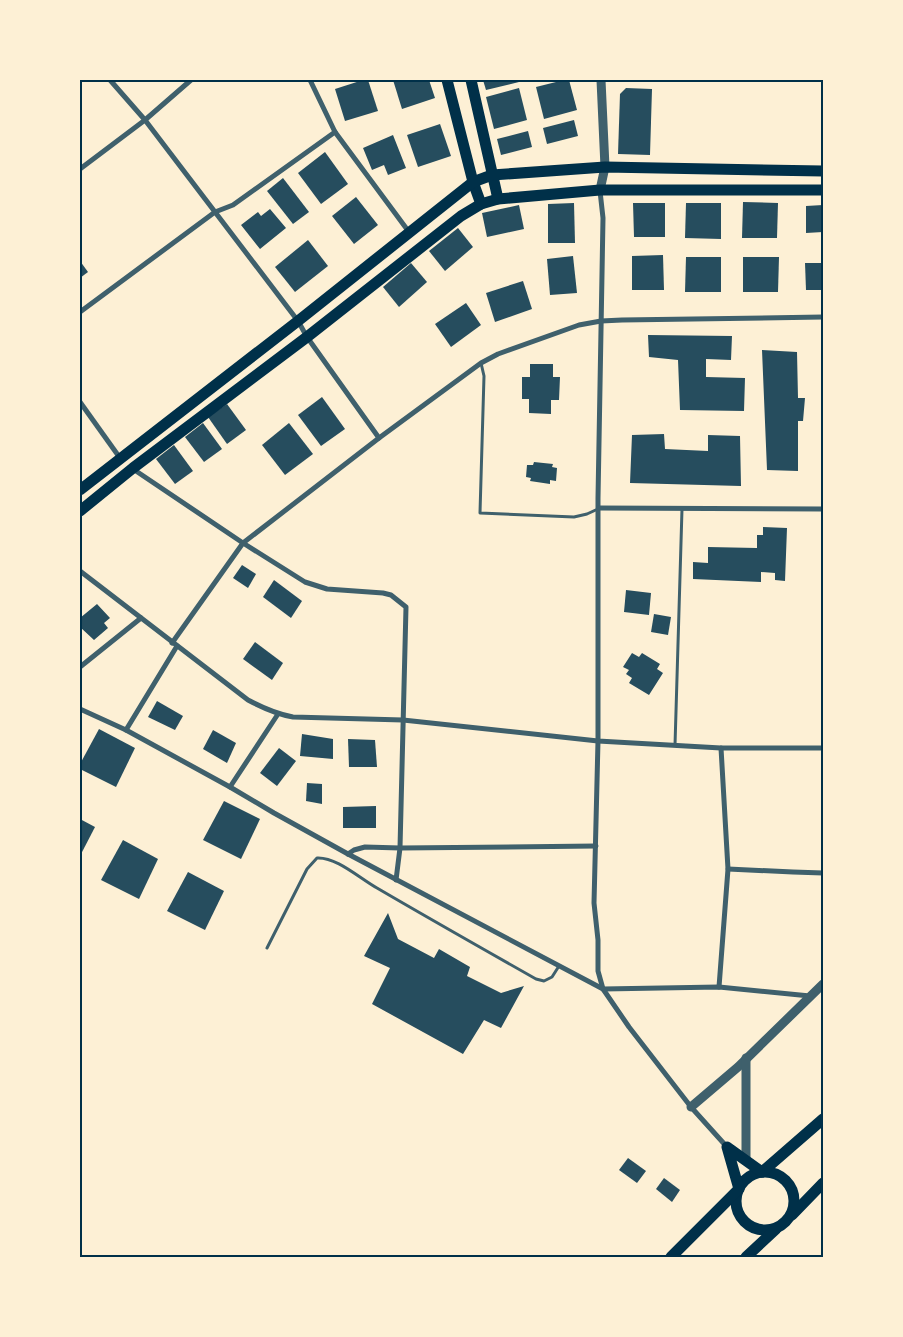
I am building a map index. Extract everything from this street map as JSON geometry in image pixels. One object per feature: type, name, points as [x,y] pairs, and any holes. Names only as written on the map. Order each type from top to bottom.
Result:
[{"type":"main road","points":[[447,80],[473,182],[481,204]]},
{"type":"main road","points":[[471,80],[498,198]]},
{"type":"main road","points":[[80,490],[473,182],[492,175],[604,167],[823,171]]},
{"type":"main road","points":[[80,510],[307,337],[461,216],[481,204],[498,198],[600,190],[823,190]]},
{"type":"main road","points":[[762,1172],[823,1119]]},
{"type":"main road","points":[[726,1147],[762,1172]]},
{"type":"main road","points":[[726,1147],[739,1189],[736,1198],[737,1208],[741,1217],[748,1225],[757,1229],[767,1230],[776,1228]]},
{"type":"main road","points":[[671,1257],[739,1189],[744,1181],[753,1175],[771,1172],[787,1181],[792,1189],[794,1198],[791,1216]]},
{"type":"main road","points":[[746,1257],[776,1228],[785,1223],[823,1184]]},
{"type":"street","points":[[110,80],[145,120],[298,321],[307,337],[379,438]]},
{"type":"street","points":[[80,170],[145,120],[191,80]]},
{"type":"street","points":[[310,80],[335,132],[410,232]]},
{"type":"street","points":[[601,80],[604,167],[600,190],[603,218],[598,741],[594,903],[598,940],[598,971],[602,989],[629,1027],[690,1107],[726,1147]]},
{"type":"street","points":[[80,312],[215,212],[233,205],[335,132]]},
{"type":"street","points":[[172,642],[243,543],[379,438],[481,363],[498,354],[563,330],[601,321],[823,317]]},
{"type":"street","points":[[80,402],[120,459]]},
{"type":"street","points":[[133,468],[304,582],[327,589],[383,593],[391,595],[406,607],[400,848],[396,880]]},
{"type":"street","points":[[599,508],[823,509]]},
{"type":"street","points":[[80,572],[248,700],[278,714],[293,717],[403,720],[598,741],[720,748],[823,748]]},
{"type":"street","points":[[80,667],[141,618]]},
{"type":"street","points":[[126,730],[177,646]]},
{"type":"street","points":[[80,709],[126,730],[348,854],[602,989],[718,986],[810,996]]},
{"type":"street","points":[[230,787],[278,714]]},
{"type":"street","points":[[718,986],[728,869],[720,748]]},
{"type":"street","points":[[348,854],[359,848],[596,846]]},
{"type":"street","points":[[728,869],[823,873]]},
{"type":"street","points":[[690,1107],[746,1058],[823,984]]},
{"type":"street","points":[[746,1058],[746,1160]]},
{"type":"lane","points":[[481,363],[484,376],[480,513],[574,517],[587,514],[599,508]]},
{"type":"lane","points":[[675,745],[682,509]]},
{"type":"lane","points":[[267,948],[306,869],[317,858],[324,858],[336,863],[372,886],[536,979],[544,981],[552,977],[559,966]]},
{"type":"building","points":[[368,80],[378,111],[345,121],[335,89]]},
{"type":"building","points":[[393,80],[429,80],[435,98],[402,109]]},
{"type":"building","points":[[483,80],[519,80],[519,82],[486,90]]},
{"type":"building","points":[[569,80],[577,110],[544,119],[536,87]]},
{"type":"building","points":[[519,88],[527,120],[494,129],[486,97]]},
{"type":"building","points":[[626,88],[652,89],[650,155],[618,154],[620,94]]},
{"type":"building","points":[[574,120],[578,136],[547,144],[543,128]]},
{"type":"building","points":[[440,124],[451,156],[418,167],[407,135]]},
{"type":"building","points":[[528,131],[532,147],[501,155],[497,139]]},
{"type":"building","points":[[393,135],[406,168],[388,175],[384,165],[372,170],[363,148]]},
{"type":"building","points":[[325,152],[348,184],[321,204],[298,173]]},
{"type":"building","points":[[283,178],[309,212],[293,224],[267,191]]},
{"type":"building","points":[[356,197],[378,225],[354,244],[332,216]]},
{"type":"building","points":[[743,202],[778,203],[777,238],[742,238]]},
{"type":"building","points":[[574,203],[575,243],[548,243],[548,204]]},
{"type":"building","points":[[633,203],[665,203],[665,237],[634,237]]},
{"type":"building","points":[[686,203],[721,203],[721,239],[685,238]]},
{"type":"building","points":[[519,205],[524,229],[487,237],[482,213]]},
{"type":"building","points":[[823,205],[823,232],[806,233],[806,206]]},
{"type":"building","points":[[270,209],[286,228],[260,249],[241,225],[258,212],[261,216]]},
{"type":"building","points":[[458,228],[473,247],[445,271],[429,251]]},
{"type":"building","points":[[308,240],[328,266],[295,292],[275,267]]},
{"type":"building","points":[[663,255],[664,290],[632,290],[632,256]]},
{"type":"building","points":[[573,256],[577,293],[550,295],[547,259]]},
{"type":"building","points":[[686,257],[721,257],[721,292],[685,292]]},
{"type":"building","points":[[743,257],[779,257],[778,292],[743,292]]},
{"type":"building","points":[[80,261],[88,272],[80,278]]},
{"type":"building","points":[[411,263],[427,282],[399,307],[383,287]]},
{"type":"building","points":[[805,263],[823,263],[823,290],[806,290]]},
{"type":"building","points":[[523,281],[532,309],[495,322],[486,293]]},
{"type":"building","points":[[466,303],[481,325],[451,347],[435,324]]},
{"type":"building","points":[[648,335],[732,336],[731,360],[706,359],[706,377],[745,378],[744,411],[680,410],[678,360],[649,357]]},
{"type":"building","points":[[762,350],[797,352],[798,398],[805,398],[803,421],[798,421],[798,471],[767,470]]},
{"type":"building","points":[[530,364],[553,364],[553,377],[560,377],[559,400],[551,400],[551,414],[529,413],[529,399],[522,399],[522,377],[530,377]]},
{"type":"building","points":[[322,397],[345,429],[321,446],[298,415]]},
{"type":"building","points":[[227,404],[246,430],[227,444],[208,417]]},
{"type":"building","points":[[203,423],[222,449],[204,462],[185,437]]},
{"type":"building","points":[[289,423],[313,454],[285,475],[262,445]]},
{"type":"building","points":[[664,434],[665,449],[708,451],[708,435],[740,436],[741,486],[630,483],[632,435]]},
{"type":"building","points":[[174,445],[193,471],[175,484],[156,459]]},
{"type":"building","points":[[534,462],[553,464],[552,467],[557,468],[556,481],[550,480],[550,484],[530,481],[531,478],[526,477],[527,465],[533,465]]},
{"type":"building","points":[[763,527],[787,528],[785,581],[775,580],[775,573],[761,572],[761,582],[693,579],[693,562],[708,563],[708,547],[757,548],[757,535],[763,535]]},
{"type":"building","points":[[242,565],[256,574],[248,588],[233,578]]},
{"type":"building","points":[[274,580],[302,601],[291,618],[263,597]]},
{"type":"building","points":[[626,590],[651,593],[649,615],[624,612]]},
{"type":"building","points":[[97,604],[110,618],[104,623],[108,628],[94,640],[80,627],[80,618]]},
{"type":"building","points":[[654,614],[671,617],[668,635],[651,632]]},
{"type":"building","points":[[255,642],[283,663],[272,680],[243,659]]},
{"type":"building","points":[[632,653],[639,657],[642,653],[660,664],[657,669],[663,673],[649,695],[629,683],[632,678],[626,674],[629,670],[623,667]]},
{"type":"building","points":[[157,701],[183,716],[175,730],[148,717]]},
{"type":"building","points":[[99,729],[135,748],[116,787],[80,769],[80,764]]},
{"type":"building","points":[[213,730],[236,743],[227,763],[203,749]]},
{"type":"building","points":[[302,734],[333,739],[333,759],[300,756]]},
{"type":"building","points":[[348,739],[375,740],[377,767],[349,767]]},
{"type":"building","points":[[279,748],[296,761],[277,786],[260,773]]},
{"type":"building","points":[[307,783],[322,784],[322,804],[306,801]]},
{"type":"building","points":[[224,801],[260,819],[241,859],[203,840]]},
{"type":"building","points":[[376,806],[376,828],[343,828],[343,807]]},
{"type":"building","points":[[80,819],[95,827],[80,856]]},
{"type":"building","points":[[123,840],[158,859],[139,899],[101,880]]},
{"type":"building","points":[[188,872],[224,891],[205,930],[167,911]]},
{"type":"building","points":[[388,913],[398,939],[434,958],[439,949],[470,967],[467,976],[501,993],[524,986],[501,1028],[484,1020],[463,1054],[372,1004],[390,968],[364,956]]},
{"type":"building","points":[[628,1158],[646,1171],[637,1183],[619,1170]]},
{"type":"building","points":[[664,1178],[680,1190],[672,1202],[656,1189]]}]
